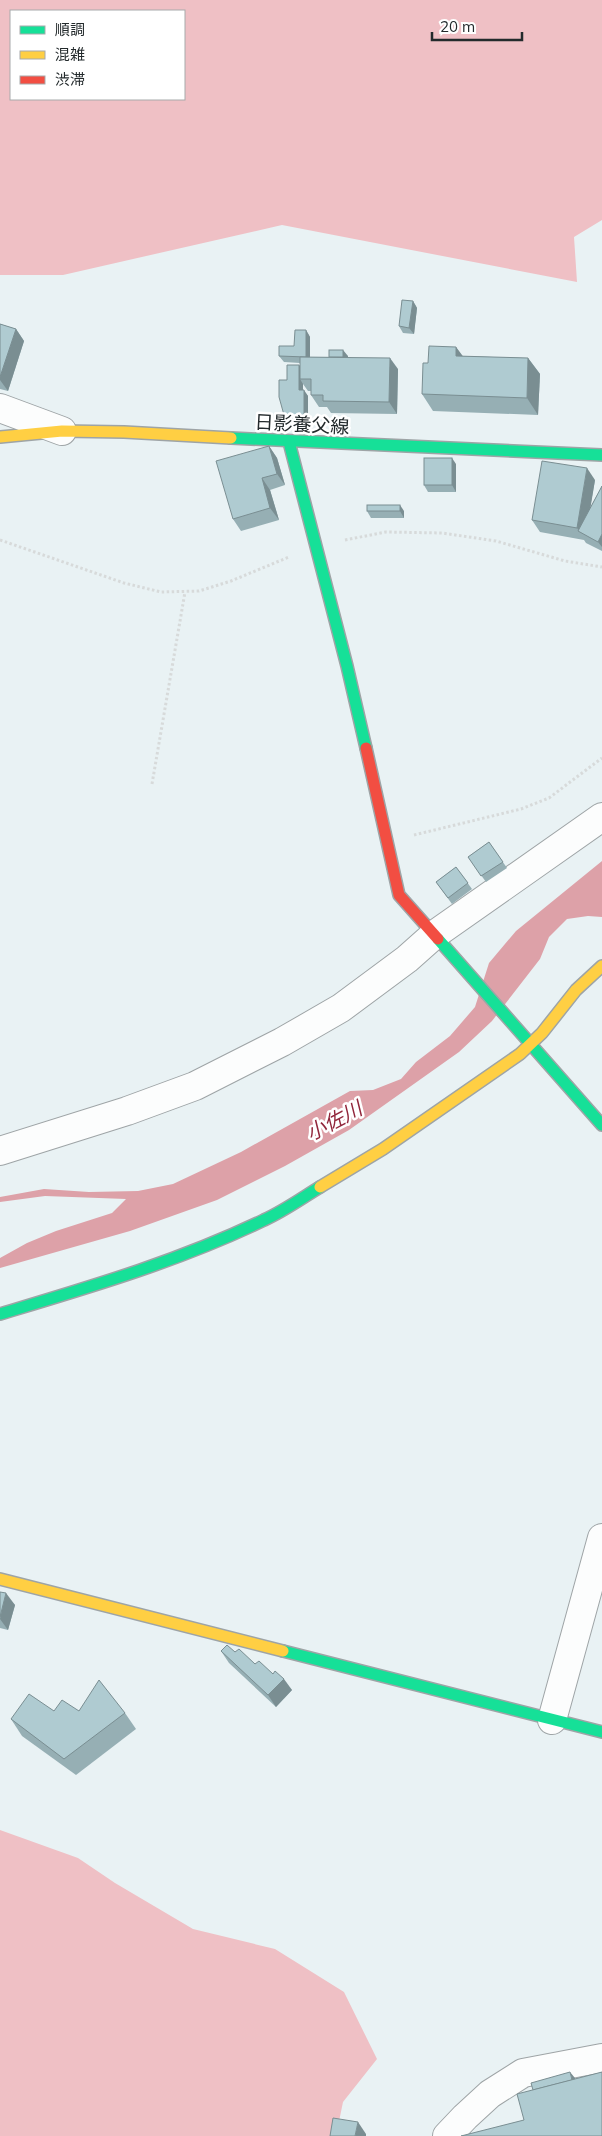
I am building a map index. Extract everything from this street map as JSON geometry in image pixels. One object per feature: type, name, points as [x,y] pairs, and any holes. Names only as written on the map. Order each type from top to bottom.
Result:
[{"type":"street","points":[[0,408],[62,431]]},
{"type":"street","name":"日影養父線","points":[[0,437],[62,431],[124,432],[289,442],[602,455]]},
{"type":"street","points":[[289,442],[347,666],[399,894],[602,1125]]},
{"type":"street","points":[[0,1151],[126,1111],[195,1086],[237,1066],[341,1008],[407,959],[440,941],[602,817]]},
{"type":"street","points":[[0,1314],[91,1287],[180,1257],[266,1219],[383,1149],[528,1042],[576,990],[602,966]]},
{"type":"street","points":[[552,1720],[602,1538]]},
{"type":"street","points":[[0,1579],[602,1732]]},
{"type":"street","points":[[447,2136],[465,2116],[490,2094],[523,2073],[602,2058]]},
{"type":"path","points":[[0,540],[124,583],[161,592],[198,591],[231,581],[316,546],[386,532],[442,533],[496,541],[565,561],[602,567]]},
{"type":"path","points":[[152,784],[185,592]]},
{"type":"path","points":[[387,842],[522,809],[549,798],[602,758]]},
{"type":"shaded area","points":[[0,0],[602,0],[602,220],[574,237],[577,282],[282,225],[63,275],[0,275]]},
{"type":"shaded area","points":[[0,1830],[78,1858],[115,1883],[193,1929],[275,1949],[344,1992],[377,2059],[343,2102],[336,2136],[0,2136]]},
{"type":"water","name":"小佐川","points":[[602,861],[602,917],[588,916],[567,919],[549,937],[540,959],[492,1021],[459,1052],[349,1130],[285,1166],[217,1200],[130,1231],[0,1268],[0,1258],[27,1243],[56,1231],[112,1213],[126,1199],[45,1196],[0,1202],[0,1197],[44,1189],[89,1192],[138,1191],[173,1184],[241,1152],[350,1091],[373,1090],[401,1079],[416,1062],[450,1036],[475,1007],[489,963],[516,931]]},
{"type":"building","points":[[402,300],[413,301],[409,328],[399,326]]},
{"type":"building","points":[[0,324],[16,329],[0,377]]},
{"type":"building","points":[[295,330],[306,330],[306,357],[279,356],[279,346],[294,346]]},
{"type":"building","points":[[429,346],[456,347],[456,356],[528,358],[527,398],[422,394],[423,363],[428,363]]},
{"type":"building","points":[[329,350],[343,350],[343,357],[329,357]]},
{"type":"building","points":[[300,357],[390,358],[389,402],[323,401],[323,395],[311,395],[311,379],[300,379]]},
{"type":"building","points":[[287,365],[299,365],[299,390],[304,390],[304,415],[284,415],[279,397],[279,380],[287,380]]},
{"type":"building","points":[[269,446],[277,474],[262,478],[270,508],[233,519],[216,461]]},
{"type":"building","points":[[424,458],[452,458],[452,485],[424,485]]},
{"type":"building","points":[[542,461],[587,468],[577,528],[532,520]]},
{"type":"building","points":[[602,486],[602,534],[598,542],[578,531]]},
{"type":"building","points":[[367,505],[400,505],[400,511],[367,511]]},
{"type":"building","points":[[489,842],[503,862],[481,876],[468,857]]},
{"type":"building","points":[[456,867],[468,883],[448,898],[436,882]]},
{"type":"building","points":[[0,1592],[6,1593],[0,1617]]},
{"type":"building","points":[[227,1645],[235,1652],[239,1649],[255,1664],[259,1661],[273,1674],[275,1671],[284,1679],[268,1695],[221,1651]]},
{"type":"building","points":[[99,1680],[125,1713],[64,1759],[11,1719],[29,1694],[54,1711],[62,1700],[79,1711]]},
{"type":"building","points":[[570,2072],[572,2080],[533,2090],[531,2083]]},
{"type":"building","points":[[602,2072],[602,2136],[461,2136],[524,2120],[517,2094]]},
{"type":"building","points":[[333,2118],[358,2122],[355,2136],[330,2136]]},
{"type":"traffic: fast","points":[[231,438],[602,455]]},
{"type":"traffic: fast","points":[[289,442],[347,666],[366,748]]},
{"type":"traffic: fast","points":[[438,939],[602,1125]]},
{"type":"traffic: fast","points":[[0,1314],[101,1283],[200,1248],[286,1209],[320,1187]]},
{"type":"traffic: fast","points":[[283,1651],[602,1732]]},
{"type":"traffic: slow","points":[[0,437],[62,431],[124,432],[231,438]]},
{"type":"traffic: slow","points":[[320,1187],[383,1149],[520,1054],[542,1033],[576,990],[602,966]]},
{"type":"traffic: slow","points":[[0,1579],[283,1651]]},
{"type":"traffic: jam","points":[[366,748],[399,895],[438,939]]}]
